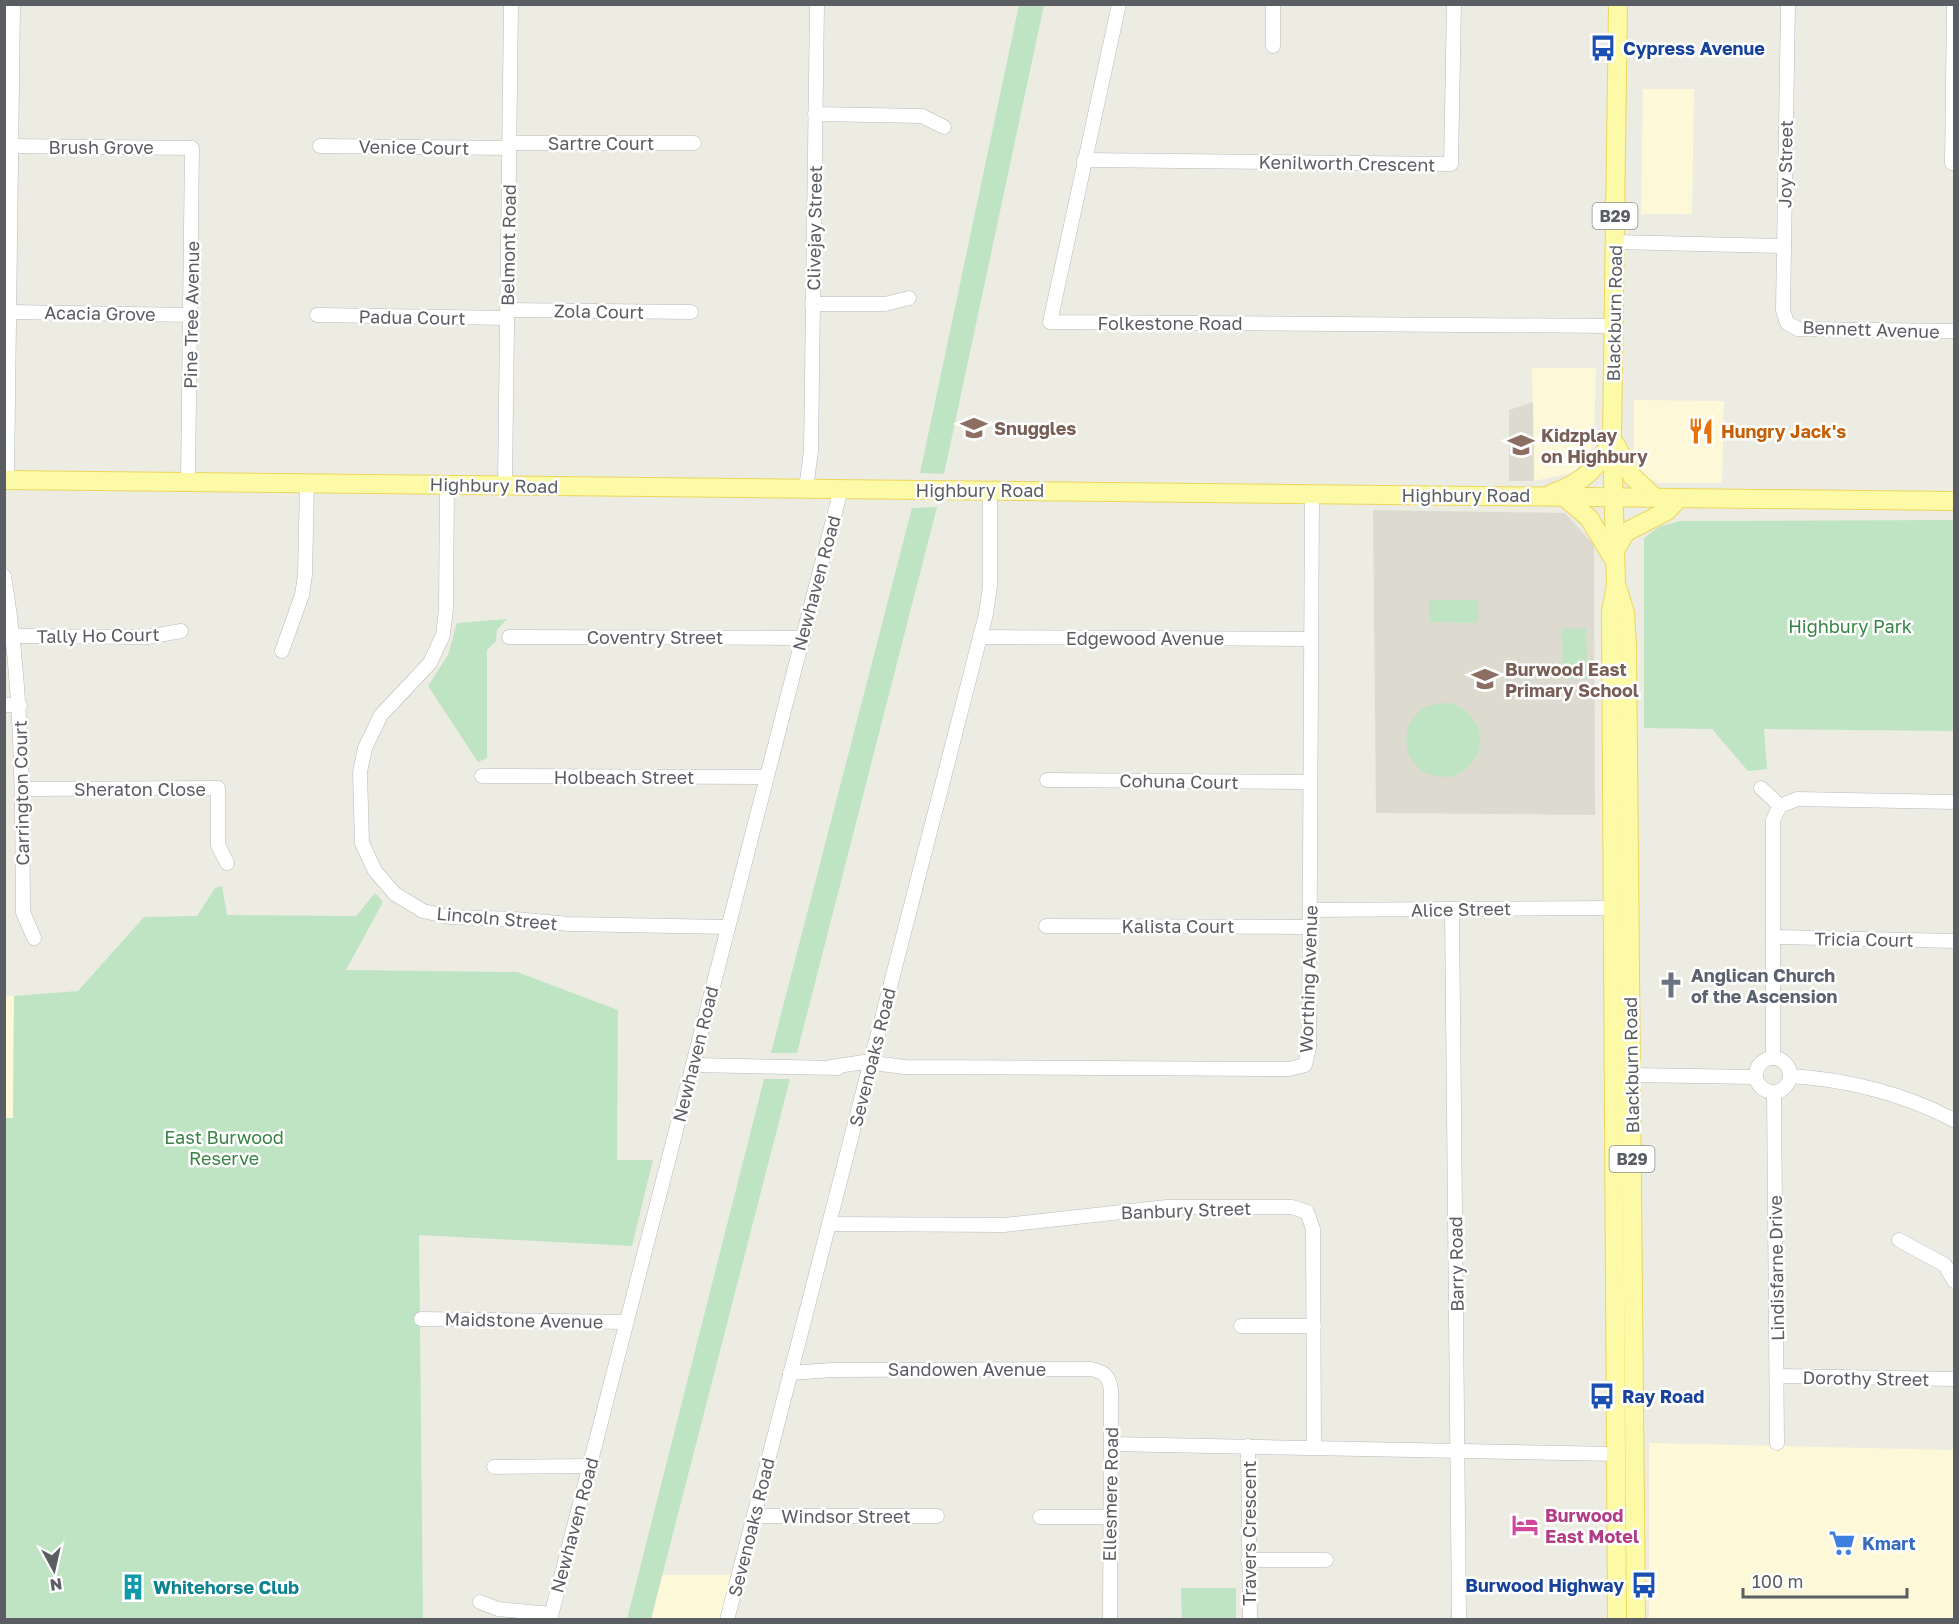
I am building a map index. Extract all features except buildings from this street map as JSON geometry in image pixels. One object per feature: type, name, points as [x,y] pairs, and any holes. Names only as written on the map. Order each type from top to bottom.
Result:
[{"type":"main road","name":"Blackburn Road","points":[[1617,1620],[1615,1454],[1622,1075],[1621,907],[1627,646],[1625,613],[1616,585],[1612,433],[1618,4]]},
{"type":"main road","points":[[1612,433],[1606,453],[1588,475],[1555,496],[1589,518],[1615,556]]},
{"type":"main road","points":[[1612,433],[1624,465],[1654,497]]},
{"type":"main road","name":"Highbury Road","points":[[6,480],[1954,501]]},
{"type":"main road","points":[[1615,556],[1626,532],[1666,511],[1679,498]]},
{"type":"main road","name":"Blackburn Road","points":[[1622,1075],[1635,1454],[1636,1620]]},
{"type":"main road","points":[[1615,1454],[1635,1454]]},
{"type":"street","points":[[6,480],[13,4]]},
{"type":"street","name":"Belmont Road","points":[[505,485],[511,4]]},
{"type":"street","name":"Clivejay Street","points":[[811,488],[817,4]]},
{"type":"street","name":"Folkestone Road","points":[[1119,4],[1050,322],[1614,326]]},
{"type":"street","points":[[1273,4],[1273,46]]},
{"type":"street","name":"Kenilworth Crescent","points":[[1084,160],[1451,164],[1454,4]]},
{"type":"street","name":"Joy Street","points":[[1787,323],[1783,310],[1788,4]]},
{"type":"street","points":[[1954,4],[1954,163]]},
{"type":"street","points":[[815,114],[922,116],[944,127]]},
{"type":"street","name":"Sartre Court","points":[[509,146],[694,143]]},
{"type":"street","name":"Venice Court","points":[[320,146],[509,146]]},
{"type":"street","name":"Brush Grove","points":[[10,147],[192,148]]},
{"type":"street","name":"Pine Tree Avenue","points":[[189,481],[192,148]]},
{"type":"street","points":[[1615,242],[1784,246]]},
{"type":"street","points":[[812,304],[885,304],[909,298]]},
{"type":"street","name":"Acacia Grove","points":[[9,312],[191,315]]},
{"type":"street","name":"Zola Court","points":[[507,314],[691,312]]},
{"type":"street","name":"Padua Court","points":[[317,315],[507,314]]},
{"type":"street","name":"Bennett Avenue","points":[[1787,323],[1798,328],[1954,332]]},
{"type":"street","points":[[282,651],[302,596],[307,483]]},
{"type":"street","name":"Lincoln Street","points":[[447,484],[446,609],[443,635],[430,663],[381,715],[365,748],[360,772],[362,843],[375,871],[395,894],[423,911],[450,917],[569,924],[727,927]]},
{"type":"street","name":"Newhaven Road","points":[[550,1617],[841,489]]},
{"type":"street","name":"Sevenoaks Road","points":[[727,1620],[980,637],[990,586],[990,490]]},
{"type":"street","name":"Worthing Avenue","points":[[693,1065],[1288,1069],[1305,1065],[1309,1048],[1312,494]]},
{"type":"street","name":"Carrington Court","points":[[4,576],[15,636],[20,705],[23,912],[34,938]]},
{"type":"street","name":"Tally Ho Court","points":[[15,636],[147,637],[181,631]]},
{"type":"street","name":"Coventry Street","points":[[509,637],[801,638]]},
{"type":"street","name":"Edgewood Avenue","points":[[980,637],[1311,639]]},
{"type":"street","points":[[4,705],[20,705]]},
{"type":"street","name":"Holbeach Street","points":[[482,776],[765,777]]},
{"type":"street","name":"Cohuna Court","points":[[1047,780],[1310,782]]},
{"type":"street","name":"Sheraton Close","points":[[22,789],[218,788],[218,845],[227,863]]},
{"type":"street","points":[[1761,788],[1780,806]]},
{"type":"street","points":[[1773,1058],[1773,820],[1780,806],[1797,799],[1954,802]]},
{"type":"street","name":"Alice Street","points":[[1310,910],[1621,907]]},
{"type":"street","name":"Barry Road","points":[[1452,909],[1460,1620]]},
{"type":"street","name":"Kalista Court","points":[[1046,926],[1310,927]]},
{"type":"street","name":"Tricia Court","points":[[1773,937],[1954,941]]},
{"type":"street","points":[[1773,1058],[1782,1060],[1788,1067],[1790,1076],[1788,1084],[1774,1092],[1765,1090],[1756,1077],[1758,1067],[1764,1060],[1773,1058]]},
{"type":"street","points":[[1622,1075],[1756,1077]]},
{"type":"street","points":[[1790,1076],[1816,1077],[1872,1089],[1936,1110],[1954,1120]]},
{"type":"street","name":"Lindisfarne Drive","points":[[1774,1092],[1777,1443]]},
{"type":"street","name":"Banbury Street","points":[[830,1224],[1004,1225],[1167,1207],[1292,1207],[1307,1212],[1313,1230],[1314,1446]]},
{"type":"street","points":[[1899,1240],[1944,1265],[1954,1281]]},
{"type":"street","name":"Maidstone Avenue","points":[[422,1319],[626,1322]]},
{"type":"street","points":[[1241,1326],[1314,1326]]},
{"type":"street","name":"Sandowen Avenue","points":[[791,1368],[832,1370],[1091,1369],[1103,1371]]},
{"type":"street","name":"Ellesmere Road","points":[[1103,1371],[1109,1378],[1111,1390],[1108,1517],[1110,1620]]},
{"type":"street","name":"Dorothy Street","points":[[1777,1376],[1954,1380]]},
{"type":"street","points":[[1111,1444],[1314,1446],[1615,1454]]},
{"type":"street","name":"Travers Crescent","points":[[1248,1446],[1250,1620]]},
{"type":"street","points":[[494,1467],[590,1466]]},
{"type":"street","name":"Windsor Street","points":[[754,1516],[937,1516]]},
{"type":"street","points":[[1040,1517],[1108,1517]]},
{"type":"street","points":[[1248,1560],[1326,1560]]},
{"type":"street","points":[[480,1602],[498,1609],[550,1617]]},
{"type":"shaded area","points":[[1643,89],[1694,89],[1692,214],[1641,214]]},
{"type":"shaded area","points":[[1532,368],[1596,368],[1594,445],[1584,462],[1572,473],[1534,481]]},
{"type":"shaded area","points":[[1634,400],[1724,401],[1722,483],[1658,483],[1643,476],[1634,461]]},
{"type":"shaded area","name":"Kidzplay on Highbury","points":[[1533,402],[1534,481],[1509,481],[1509,410]]},
{"type":"shaded area","name":"Burwood East Primary School","points":[[1373,510],[1565,513],[1594,545],[1595,815],[1376,813]]},
{"type":"shaded area","points":[[5,995],[14,996],[13,1118],[5,1118]]},
{"type":"shaded area","points":[[1649,1443],[1954,1450],[1954,1619],[1649,1620]]},
{"type":"shaded area","points":[[662,1575],[733,1575],[722,1619],[651,1620]]},
{"type":"green space","points":[[1019,5],[1044,5],[944,474],[920,473]]},
{"type":"green space","points":[[937,507],[797,1053],[771,1053],[912,508]]},
{"type":"green space","name":"Highbury Park","points":[[1954,520],[1954,731],[1764,729],[1767,769],[1748,771],[1712,729],[1644,728],[1644,538],[1659,527],[1680,521]]},
{"type":"green space","points":[[1429,600],[1478,600],[1478,623],[1430,622]]},
{"type":"green space","points":[[507,619],[497,630],[496,641],[487,650],[487,758],[478,762],[428,686],[448,655],[457,623]]},
{"type":"green space","points":[[1586,628],[1587,679],[1563,679],[1562,629]]},
{"type":"green space","points":[[1443,703],[1457,706],[1469,714],[1477,726],[1480,740],[1477,754],[1469,766],[1457,774],[1443,777],[1429,774],[1417,766],[1409,754],[1406,740],[1409,726],[1417,714],[1429,706]]},
{"type":"green space","name":"East Burwood Reserve","points":[[222,886],[227,915],[356,916],[375,893],[383,902],[346,970],[517,972],[618,1010],[617,1160],[653,1160],[632,1246],[419,1235],[423,1619],[5,1619],[4,1118],[13,1118],[14,996],[78,991],[144,917],[197,916],[215,888]]},
{"type":"green space","points":[[764,1079],[790,1079],[651,1619],[627,1619]]},
{"type":"green space","points":[[1181,1588],[1236,1588],[1236,1619],[1182,1619]]},
{"type":"place","name":"Cypress Avenue","points":[[1603,48]]},
{"type":"place","name":"Snuggles","points":[[974,428]]},
{"type":"place","name":"Hungry Jack's","points":[[1701,431]]},
{"type":"place","name":"Kidzplay on Highbury","points":[[1521,445]]},
{"type":"place","name":"Burwood East Primary School","points":[[1485,679]]},
{"type":"place","name":"Anglican Church of the Ascension","points":[[1671,985]]},
{"type":"place","name":"Ray Road","points":[[1602,1396]]},
{"type":"place","name":"Burwood East Motel","points":[[1525,1525]]},
{"type":"place","name":"Kmart","points":[[1842,1543]]},
{"type":"place","name":"Burwood Highway","points":[[1644,1585]]},
{"type":"place","name":"Whitehorse Club","points":[[133,1587]]}]
